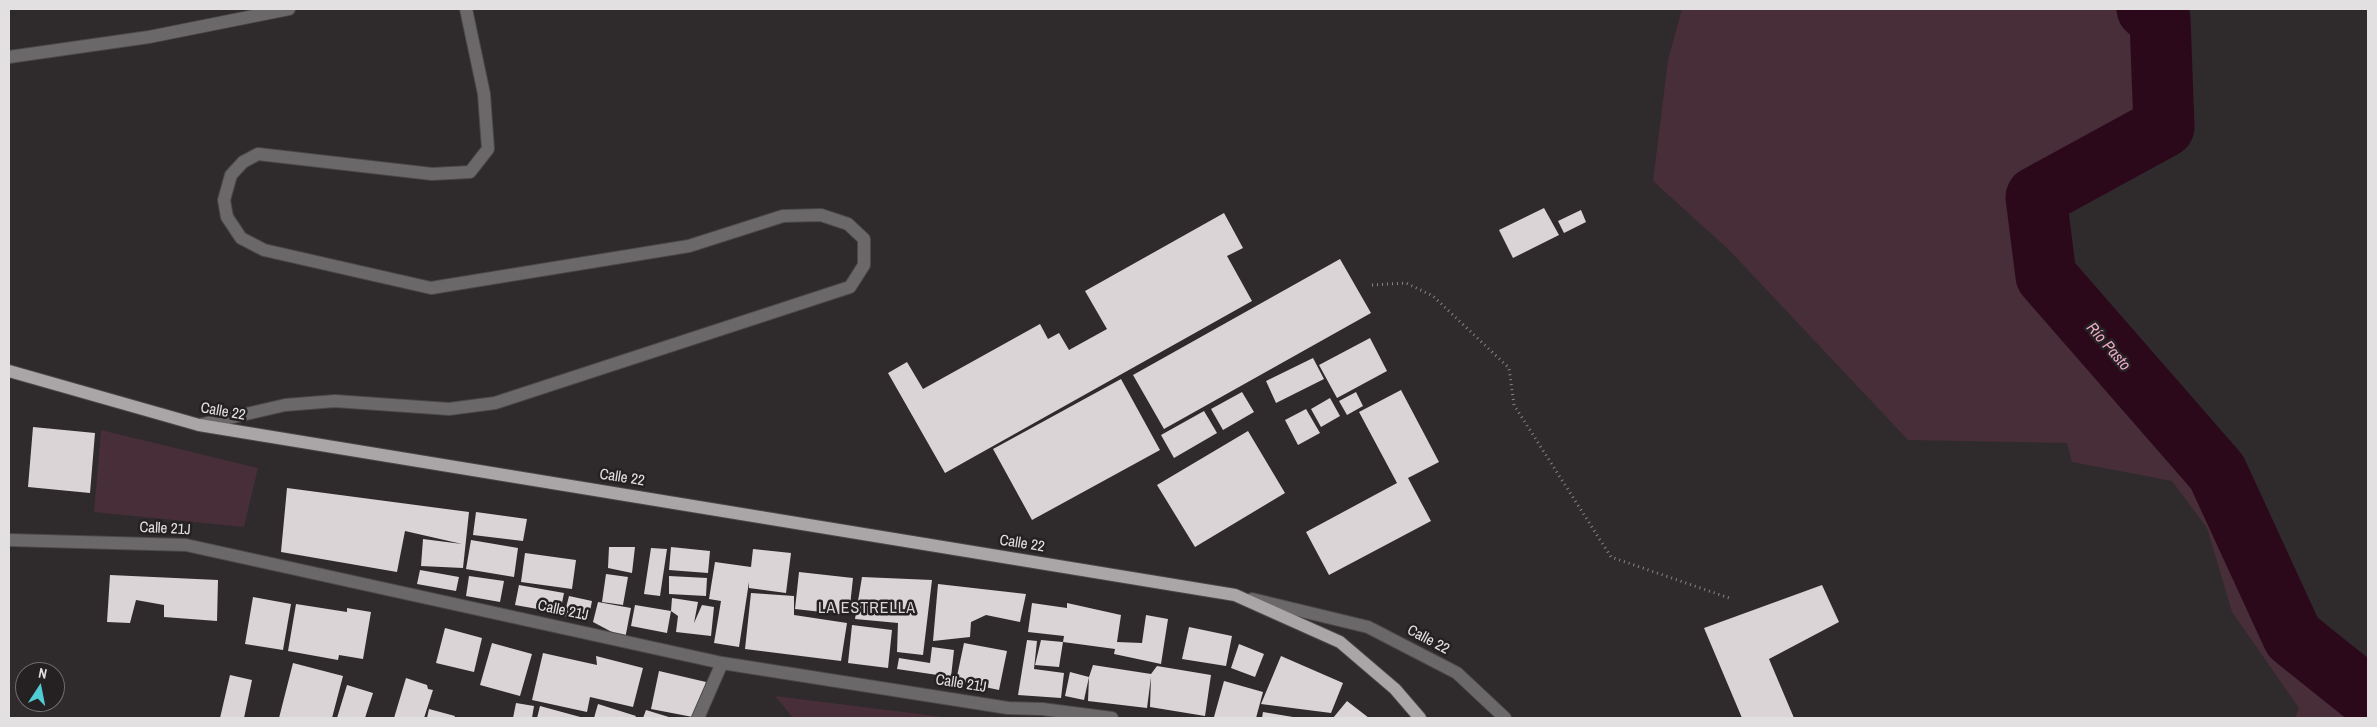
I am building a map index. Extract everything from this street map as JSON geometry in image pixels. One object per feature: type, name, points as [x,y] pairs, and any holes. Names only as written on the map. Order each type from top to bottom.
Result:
[{"type":"main road","name":"Calle 22","points":[[9,371],[199,425],[1235,595],[1340,642],[1394,688],[1420,718]]},
{"type":"street","points":[[9,57],[150,37],[290,9]]},
{"type":"street","points":[[199,425],[285,405],[335,401],[449,409],[495,403],[850,287],[864,265],[864,239],[848,224],[821,215],[783,216],[688,246],[431,288],[264,250],[241,238],[227,217],[224,200],[231,175],[243,162],[258,154],[432,174],[470,172],[488,149],[484,94],[466,9]]},
{"type":"street","name":"Calle 21J","points":[[9,540],[186,545],[722,663],[1040,714],[1112,718]]},
{"type":"street","name":"Calle 22","points":[[1235,595],[1368,627],[1457,673],[1505,718]]},
{"type":"street","points":[[698,718],[722,663]]},
{"type":"path","points":[[1372,285],[1406,283],[1433,296],[1508,368],[1514,405],[1610,557],[1732,599]]},
{"type":"shaded area","points":[[1682,9],[2126,9],[2150,27],[2151,120],[2024,190],[2030,276],[2204,471],[2275,635],[2368,713],[2368,718],[2295,718],[2299,708],[2232,612],[2207,528],[2172,481],[2072,462],[2067,443],[1908,440],[1730,251],[1653,181],[1668,60]]},
{"type":"shaded area","points":[[101,430],[258,468],[244,527],[94,512]]},
{"type":"shaded area","points":[[775,696],[952,718],[793,718]]},
{"type":"building","points":[[1544,208],[1559,235],[1513,258],[1499,230]]},
{"type":"building","points":[[1581,210],[1586,222],[1564,233],[1558,221]]},
{"type":"building","points":[[1224,213],[1243,248],[1227,256],[1252,301],[945,473],[888,373],[907,362],[923,389],[1040,324],[1048,339],[1059,333],[1069,350],[1107,329],[1085,291]]},
{"type":"building","points":[[1340,259],[1371,313],[1164,429],[1133,375]]},
{"type":"building","points":[[1370,338],[1387,371],[1337,398],[1319,365]]},
{"type":"building","points":[[1313,358],[1324,379],[1276,403],[1266,381]]},
{"type":"building","points":[[1121,379],[1160,450],[1032,520],[993,449]]},
{"type":"building","points":[[1401,390],[1439,462],[1408,478],[1431,521],[1329,575],[1306,532],[1397,483],[1359,412]]},
{"type":"building","points":[[1242,392],[1254,412],[1223,430],[1211,409]]},
{"type":"building","points":[[1356,392],[1363,406],[1347,415],[1339,401]]},
{"type":"building","points":[[1330,398],[1340,416],[1321,427],[1311,409]]},
{"type":"building","points":[[1306,409],[1320,433],[1298,445],[1285,420]]},
{"type":"building","points":[[1204,411],[1217,433],[1174,458],[1161,435]]},
{"type":"building","points":[[33,427],[95,433],[90,493],[28,487]]},
{"type":"building","points":[[1248,431],[1285,493],[1195,547],[1157,485]]},
{"type":"building","points":[[287,488],[469,512],[463,568],[421,566],[423,539],[462,544],[405,531],[397,572],[281,552]]},
{"type":"building","points":[[476,512],[527,519],[523,541],[473,535]]},
{"type":"building","points":[[471,540],[518,548],[514,577],[466,569]]},
{"type":"building","points":[[609,547],[635,547],[632,573],[608,568]]},
{"type":"building","points":[[671,547],[710,551],[708,573],[669,570]]},
{"type":"building","points":[[651,548],[667,549],[660,596],[644,594]]},
{"type":"building","points":[[753,549],[791,553],[786,593],[749,588],[749,582],[739,647],[714,643],[721,601],[709,599],[715,562],[751,567]]},
{"type":"building","points":[[525,553],[576,560],[572,589],[521,582]]},
{"type":"building","points":[[420,570],[459,577],[456,591],[417,584]]},
{"type":"building","points":[[799,572],[853,578],[849,615],[795,609]]},
{"type":"building","points":[[606,574],[628,577],[623,605],[602,602]]},
{"type":"building","points":[[110,575],[218,580],[217,621],[164,617],[164,605],[136,600],[130,623],[107,622]]},
{"type":"building","points":[[469,576],[504,581],[500,602],[466,596]]},
{"type":"building","points":[[669,576],[707,578],[706,596],[669,594]]},
{"type":"building","points":[[862,577],[932,580],[923,655],[897,652],[898,623],[855,619]]},
{"type":"building","points":[[938,584],[1026,594],[1020,622],[986,615],[971,622],[970,637],[933,641]]},
{"type":"building","points":[[519,585],[564,593],[560,613],[515,605]]},
{"type":"building","points":[[1822,585],[1839,622],[1769,659],[1794,718],[1742,718],[1704,628]]},
{"type":"building","points":[[751,593],[794,596],[794,615],[847,623],[841,661],[745,649]]},
{"type":"building","points":[[569,596],[592,601],[588,621],[564,616]]},
{"type":"building","points":[[253,597],[291,604],[283,650],[245,644]]},
{"type":"building","points":[[672,598],[698,602],[694,623],[702,605],[714,607],[711,636],[676,632],[678,616],[671,611]]},
{"type":"building","points":[[598,602],[631,608],[625,639],[593,622]]},
{"type":"building","points":[[1032,603],[1067,608],[1067,603],[1121,615],[1117,642],[1142,643],[1146,615],[1168,619],[1161,664],[1114,654],[1115,649],[1063,642],[1064,636],[1028,632]]},
{"type":"building","points":[[296,604],[347,612],[347,608],[371,612],[363,659],[339,655],[338,660],[288,651]]},
{"type":"building","points":[[635,605],[671,611],[667,633],[631,626]]},
{"type":"building","points":[[852,625],[892,630],[888,668],[848,663]]},
{"type":"building","points":[[1189,627],[1232,636],[1226,666],[1182,659]]},
{"type":"building","points":[[445,628],[482,638],[474,672],[436,663]]},
{"type":"building","points":[[1027,640],[1037,641],[1034,669],[1064,673],[1061,698],[1018,695]]},
{"type":"building","points":[[1041,640],[1063,642],[1059,667],[1035,665]]},
{"type":"building","points":[[492,643],[532,654],[520,696],[480,685]]},
{"type":"building","points":[[964,643],[1007,651],[999,690],[956,681]]},
{"type":"building","points":[[1239,644],[1264,654],[1255,677],[1231,668]]},
{"type":"building","points":[[932,647],[954,650],[951,677],[897,669],[899,658],[930,663]]},
{"type":"building","points":[[543,653],[597,665],[596,656],[643,668],[633,707],[590,697],[587,712],[532,700]]},
{"type":"building","points":[[1281,656],[1343,683],[1331,713],[1261,704]]},
{"type":"building","points":[[293,663],[343,676],[332,718],[279,718]]},
{"type":"building","points":[[1093,665],[1151,674],[1157,666],[1211,675],[1205,716],[1150,707],[1151,677],[1147,708],[1088,701],[1089,677]]},
{"type":"building","points":[[659,671],[706,682],[698,718],[651,709]]},
{"type":"building","points":[[1070,672],[1089,677],[1084,700],[1065,696]]},
{"type":"building","points":[[230,675],[252,680],[244,718],[220,718]]},
{"type":"building","points":[[406,678],[427,685],[428,689],[433,690],[424,718],[394,718]]},
{"type":"building","points":[[1224,681],[1263,692],[1256,718],[1214,717]]},
{"type":"building","points":[[347,685],[373,693],[365,718],[337,718]]},
{"type":"building","points":[[1347,701],[1369,718],[1333,718]]},
{"type":"building","points":[[516,703],[534,706],[532,718],[513,718]]},
{"type":"building","points":[[598,704],[636,716],[635,718],[594,718]]},
{"type":"building","points":[[540,706],[584,718],[537,718]]},
{"type":"building","points":[[429,709],[455,716],[454,718],[427,718]]},
{"type":"building","points":[[646,710],[672,718],[643,718]]},
{"type":"building","points":[[1263,712],[1293,717],[1293,718],[1262,718]]},
{"type":"waterway","name":"Río Pasto","points":[[2147,9],[2160,19],[2164,127],[2036,197],[2046,276],[2217,472],[2293,637],[2368,697]]},
{"type":"district","name":"LA ESTRELLA","points":[[867,609]]}]
